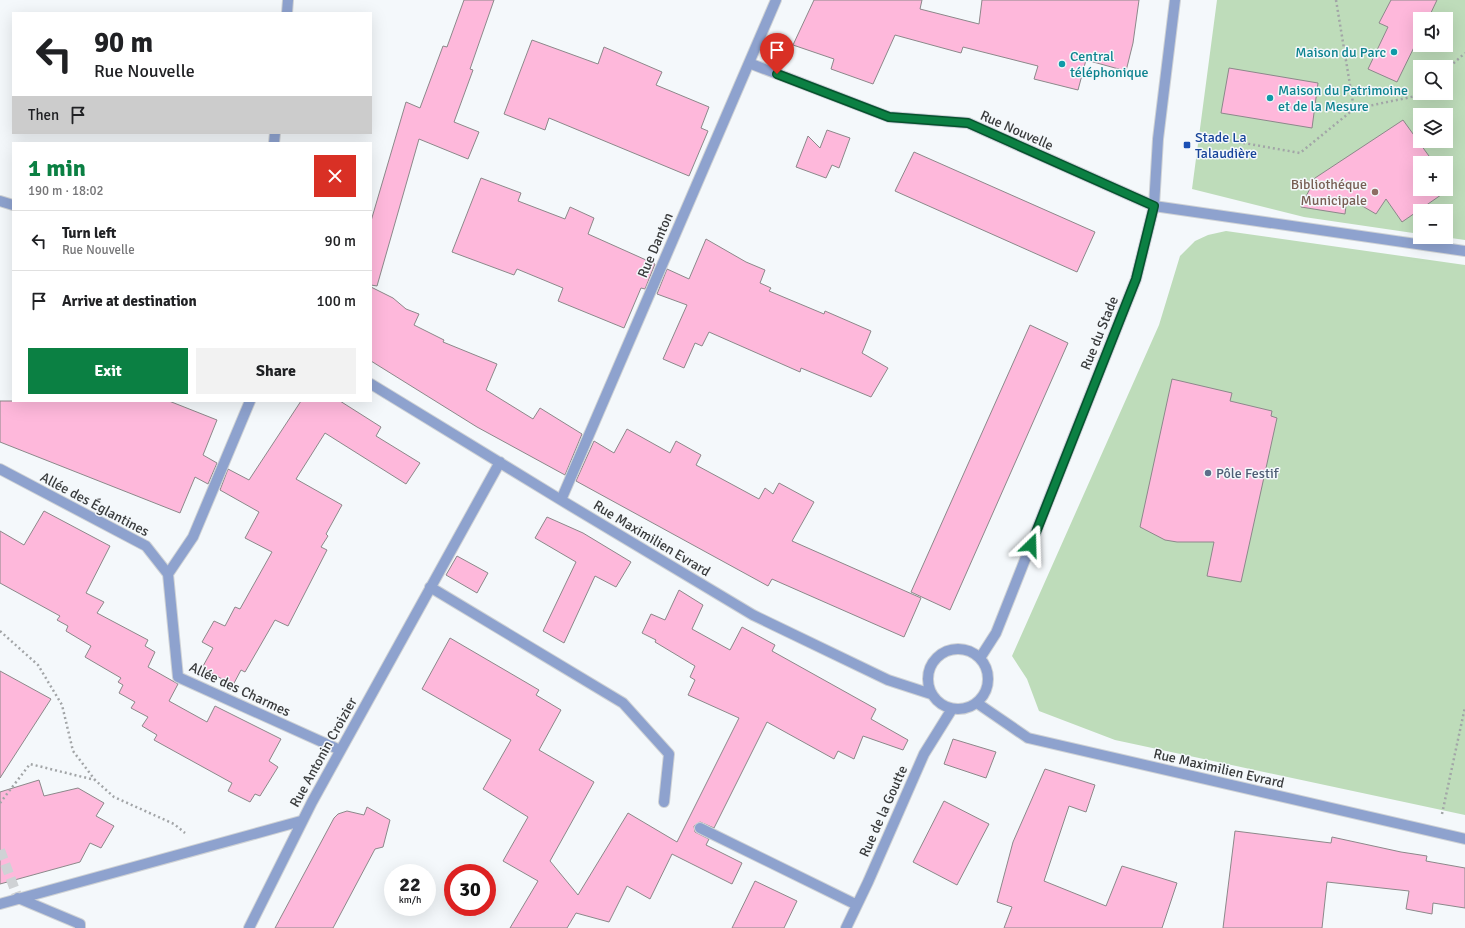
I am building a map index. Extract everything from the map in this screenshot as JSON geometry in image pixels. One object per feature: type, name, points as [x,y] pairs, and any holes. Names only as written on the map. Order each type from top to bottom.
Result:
[{"type":"street","points":[[287,12],[288,0]]},
{"type":"street","name":"Rue Danton","points":[[561,500],[776,0]]},
{"type":"street","name":"Rue du Stade","points":[[980,658],[996,633],[1136,279],[1154,206],[1158,139],[1174,0]]},
{"type":"street","name":"Rue Nouvelle","points":[[749,63],[889,117],[968,123],[1154,206],[1465,251]]},
{"type":"street","points":[[0,201],[12,205]]},
{"type":"street","name":"Rue Maximilien Evrard","points":[[372,385],[753,615],[888,680],[931,694],[936,701],[952,709]]},
{"type":"street","points":[[168,574],[193,537],[250,402]]},
{"type":"street","name":"Rue Antonin Croizier","points":[[0,904],[301,821],[500,462]]},
{"type":"street","name":"Allée des Églantines","points":[[0,468],[146,546],[168,574]]},
{"type":"street","name":"Allée des Charmes","points":[[168,574],[178,677],[340,750]]},
{"type":"street","points":[[430,587],[623,702],[669,754],[664,802]]},
{"type":"street","points":[[931,694],[928,684],[928,674],[931,666],[944,652],[954,649],[963,649],[972,652],[980,658],[986,666],[988,681],[984,695],[977,703],[970,707],[952,709]]},
{"type":"street","name":"Rue Maximilien Evrard","points":[[977,703],[1028,738],[1465,839]]},
{"type":"street","name":"Rue de la Goutte","points":[[846,928],[924,754],[952,709]]},
{"type":"street","points":[[249,928],[301,821]]},
{"type":"street","points":[[700,828],[857,905]]},
{"type":"street","points":[[18,898],[80,924],[80,928]]},
{"type":"path","points":[[1336,0],[1354,109]]},
{"type":"path","points":[[1453,64],[1465,53]]},
{"type":"path","points":[[1199,135],[1300,153],[1354,109],[1413,97]]},
{"type":"path","points":[[0,631],[38,665],[62,705],[73,751],[95,780],[114,797],[174,824],[204,847]]},
{"type":"path","points":[[1438,833],[1465,707]]},
{"type":"path","points":[[0,803],[30,764],[95,780]]},
{"type":"green space","points":[[1217,0],[1465,0],[1465,240],[1453,238],[1453,204],[1413,204],[1413,233],[1304,217],[1192,189]]},
{"type":"green space","points":[[1226,231],[1465,265],[1465,815],[1115,740],[1039,711],[1027,679],[1012,656],[1159,325],[1180,256],[1195,241],[1208,235]]},
{"type":"building","points":[[464,0],[494,0],[470,69],[473,70],[454,122],[479,132],[468,159],[419,139],[377,286],[372,285],[372,218],[406,102],[420,108],[443,46],[447,47]]},
{"type":"building","points":[[814,0],[922,0],[920,9],[979,24],[982,0],[1139,0],[1133,43],[1126,71],[1086,60],[1078,90],[1034,79],[1038,66],[963,47],[961,53],[895,35],[873,84],[831,69],[834,59],[793,45]]},
{"type":"building","name":"Maison du Parc","points":[[1391,0],[1437,0],[1431,12],[1413,12],[1413,49],[1397,82],[1368,69],[1388,27],[1379,23]]},
{"type":"building","points":[[532,40],[598,64],[604,47],[662,72],[656,85],[709,107],[701,128],[708,131],[689,176],[549,118],[545,130],[504,114]]},
{"type":"building","name":"Maison du Patrimoine et de la Mesure","points":[[1229,68],[1318,83],[1312,128],[1221,113]]},
{"type":"building","points":[[1403,120],[1413,134],[1413,148],[1423,148],[1429,156],[1413,156],[1413,196],[1439,196],[1428,204],[1413,204],[1413,214],[1402,222],[1386,199],[1376,214],[1347,197],[1345,214],[1301,207],[1315,178]]},
{"type":"building","points":[[827,130],[850,138],[839,168],[832,165],[826,178],[796,167],[808,136],[820,148]]},
{"type":"building","points":[[914,152],[1095,232],[1077,272],[895,191]]},
{"type":"building","points":[[481,178],[521,193],[518,201],[565,219],[570,207],[594,218],[588,234],[655,264],[645,289],[641,288],[624,328],[558,301],[563,288],[517,269],[514,275],[452,252]]},
{"type":"building","points":[[706,239],[746,262],[765,270],[760,283],[771,288],[769,291],[824,314],[825,311],[871,331],[862,353],[888,368],[871,397],[801,368],[800,372],[709,332],[702,346],[695,343],[684,368],[663,359],[687,305],[657,294],[667,269],[689,279]]},
{"type":"building","points":[[372,288],[393,298],[406,309],[419,314],[414,325],[444,340],[443,342],[497,364],[486,390],[533,419],[540,408],[582,434],[565,475],[477,427],[372,362]]},
{"type":"building","points":[[1030,325],[1068,343],[950,610],[911,592]]},
{"type":"building","name":"Pôle Festif","points":[[1172,379],[1232,393],[1230,401],[1272,411],[1271,416],[1277,418],[1241,582],[1207,576],[1214,542],[1177,542],[1165,540],[1140,527]]},
{"type":"building","points":[[0,401],[172,402],[217,420],[203,455],[217,463],[208,484],[195,477],[180,513],[0,442]]},
{"type":"building","points":[[300,402],[342,402],[381,427],[376,436],[420,463],[406,484],[325,433],[296,479],[342,505],[326,534],[328,536],[321,547],[327,550],[288,626],[275,620],[245,672],[241,670],[233,685],[202,668],[213,648],[202,642],[214,621],[225,626],[235,607],[240,609],[272,552],[245,538],[259,512],[220,490],[228,469],[249,480]]},
{"type":"building","points":[[627,429],[670,453],[676,441],[701,455],[696,465],[759,499],[765,488],[773,494],[779,483],[814,502],[792,541],[921,598],[904,637],[772,579],[768,586],[576,481],[594,441],[614,453]]},
{"type":"building","points":[[44,511],[110,546],[86,593],[104,602],[97,613],[148,640],[145,646],[155,652],[148,667],[178,684],[169,701],[207,722],[215,706],[281,739],[269,761],[278,767],[260,796],[255,794],[250,802],[228,791],[232,783],[154,740],[157,735],[142,726],[148,717],[131,708],[135,702],[119,693],[123,685],[118,682],[121,678],[85,657],[91,646],[66,631],[68,626],[57,620],[60,616],[0,583],[0,531],[24,545]]},
{"type":"building","points":[[547,517],[583,533],[631,562],[616,587],[595,576],[564,643],[543,631],[576,562],[535,538]]},
{"type":"building","points":[[457,556],[488,573],[477,593],[446,575]]},
{"type":"building","points":[[679,590],[703,605],[692,629],[730,650],[742,627],[775,645],[772,651],[876,709],[871,719],[908,740],[903,750],[863,736],[854,759],[838,751],[834,759],[767,722],[714,828],[700,822],[694,826],[695,832],[709,839],[706,845],[742,863],[732,884],[672,854],[650,899],[627,886],[609,922],[576,913],[567,928],[510,928],[538,881],[503,861],[528,817],[483,789],[511,740],[422,689],[450,638],[539,690],[536,695],[561,710],[539,750],[594,782],[550,861],[578,895],[628,813],[677,842],[739,718],[688,695],[695,680],[690,677],[695,666],[655,642],[656,640],[642,633],[651,614],[665,620]]},
{"type":"building","points":[[0,671],[51,699],[0,778]]},
{"type":"building","points":[[953,739],[996,752],[986,778],[944,764]]},
{"type":"building","points":[[1045,769],[1095,785],[1086,812],[1069,806],[1044,881],[1106,906],[1122,866],[1177,883],[1162,928],[1004,928],[1012,907],[997,902],[1013,842]]},
{"type":"building","points":[[39,780],[44,796],[78,788],[104,803],[96,816],[114,826],[101,848],[90,843],[80,862],[0,884],[0,792]]},
{"type":"building","points":[[944,801],[989,824],[957,885],[913,862]]},
{"type":"building","points":[[367,807],[390,820],[383,847],[375,849],[333,928],[275,928],[334,818],[338,814],[347,811],[364,815]]},
{"type":"building","points":[[1235,831],[1331,843],[1332,837],[1427,856],[1426,861],[1465,868],[1465,908],[1433,903],[1432,914],[1406,909],[1409,891],[1327,882],[1322,928],[1223,928]]},
{"type":"building","points":[[755,881],[797,901],[784,928],[732,928]]},
{"type":"tunnel","points":[[0,850],[18,898]]},
{"type":"place","name":"Maison du Parc","points":[[1394,52]]},
{"type":"place","name":"Central téléphonique","points":[[1062,64]]},
{"type":"place","name":"Maison du Patrimoine et de la Mesure","points":[[1270,98]]},
{"type":"place","name":"Stade La Talaudière","points":[[1187,145]]},
{"type":"place","name":"Bibliothéque Municipale","points":[[1375,192]]},
{"type":"place","name":"Pôle Festif","points":[[1208,473]]},
{"type":"route","points":[[777,74],[889,117],[968,123],[1154,206],[1136,279],[1031,545]]}]
